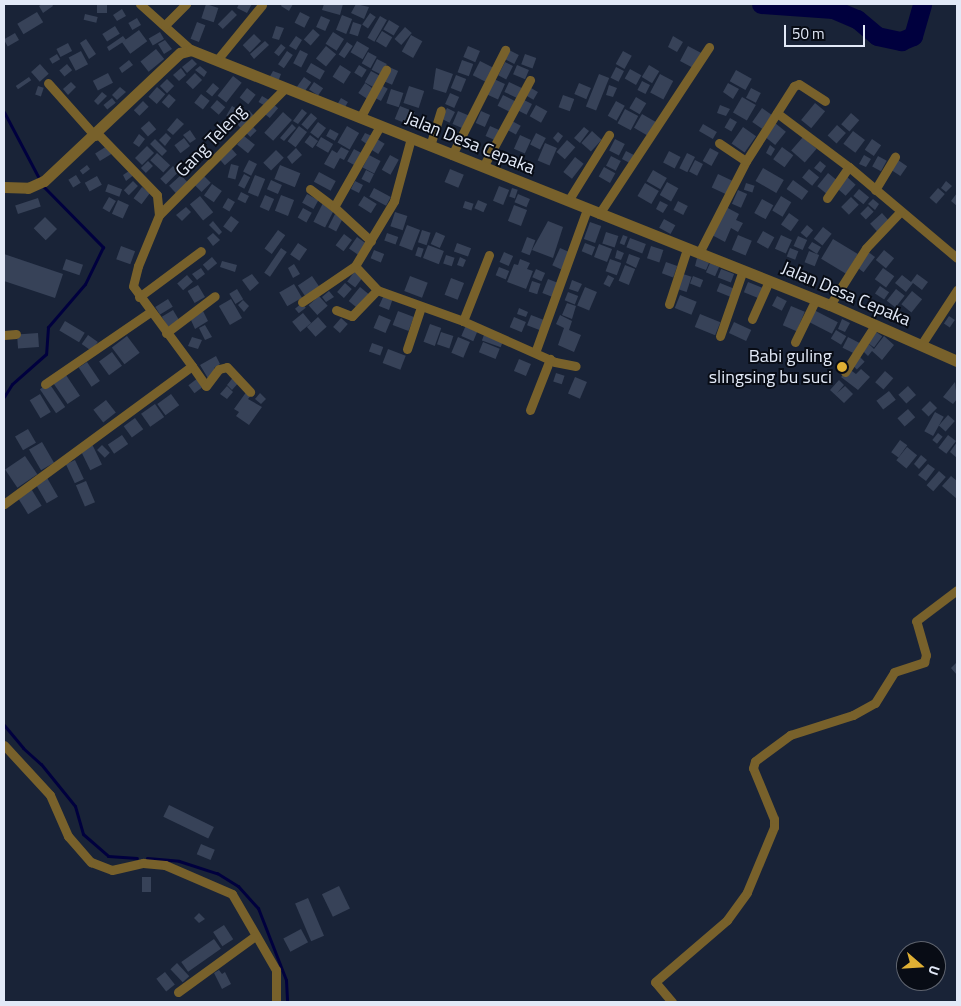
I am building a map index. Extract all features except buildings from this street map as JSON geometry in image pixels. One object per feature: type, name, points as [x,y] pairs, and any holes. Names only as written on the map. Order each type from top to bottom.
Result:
[{"type":"street","points":[[140,4],[191,50]]},
{"type":"street","points":[[165,25],[186,4]]},
{"type":"street","points":[[217,60],[262,5]]},
{"type":"street","points":[[600,214],[709,47]]},
{"type":"street","points":[[4,187],[28,188],[44,181],[96,135],[180,53],[191,50]]},
{"type":"street","name":"Jalan Desa Cepaka","points":[[191,50],[687,249],[830,304],[957,361]]},
{"type":"street","points":[[452,154],[505,50]]},
{"type":"street","points":[[360,118],[386,70]]},
{"type":"street","points":[[483,167],[530,80]]},
{"type":"street","points":[[48,83],[96,135],[157,195],[159,215],[134,276],[133,286],[139,297],[206,386],[219,369],[227,367],[250,392]]},
{"type":"street","points":[[699,253],[746,160],[797,84],[825,101]]},
{"type":"street","name":"Gang Teleng","points":[[159,215],[285,88]]},
{"type":"street","points":[[430,146],[441,111]]},
{"type":"street","points":[[777,113],[849,167],[900,212],[957,258]]},
{"type":"street","points":[[334,207],[380,126]]},
{"type":"street","points":[[568,201],[608,135]]},
{"type":"street","points":[[302,302],[355,266],[394,202],[411,138]]},
{"type":"street","points":[[718,143],[746,160]]},
{"type":"street","points":[[875,190],[895,157]]},
{"type":"street","points":[[827,198],[849,167]]},
{"type":"street","points":[[310,189],[334,207],[371,241]]},
{"type":"street","points":[[536,350],[587,208]]},
{"type":"street","points":[[830,304],[866,248],[900,212]]},
{"type":"street","points":[[669,304],[687,249]]},
{"type":"street","points":[[139,297],[201,251]]},
{"type":"street","points":[[463,321],[489,255]]},
{"type":"street","points":[[355,266],[377,290],[536,350],[550,359],[576,366]]},
{"type":"street","points":[[720,336],[743,270]]},
{"type":"street","points":[[752,319],[769,281]]},
{"type":"street","points":[[336,310],[352,316],[377,290]]},
{"type":"street","points":[[920,345],[957,290]]},
{"type":"street","points":[[166,333],[215,296]]},
{"type":"street","points":[[795,342],[816,299]]},
{"type":"street","points":[[406,349],[422,307]]},
{"type":"street","points":[[45,384],[150,312]]},
{"type":"street","points":[[845,372],[875,325]]},
{"type":"street","points":[[4,335],[16,334]]},
{"type":"street","points":[[530,410],[550,359]]},
{"type":"street","points":[[4,504],[192,366]]},
{"type":"street","points":[[672,1002],[655,982],[727,920],[747,892],[774,827],[774,819],[753,768],[756,761],[790,735],[853,715],[875,702],[894,672],[924,662],[926,655],[916,621],[957,590]]},
{"type":"street","points":[[4,745],[50,795],[68,836],[91,862],[112,870],[153,863],[224,888],[235,898],[276,970],[276,1002]]},
{"type":"street","points":[[178,992],[255,936]]},
{"type":"waterway","points":[[761,4],[833,9],[857,19],[877,36],[901,41],[913,36],[922,4]]},
{"type":"waterway","points":[[4,112],[43,186],[103,247],[85,284],[48,327],[46,354],[12,384],[4,397]]},
{"type":"waterway","points":[[4,725],[23,748],[41,764],[75,806],[83,834],[108,856],[137,858]]},
{"type":"waterway","points":[[147,858],[179,861],[217,873],[238,886],[258,908],[286,980],[287,1002]]},
{"type":"place","name":"Babi guling slingsing bu suci","points":[[842,367]]}]
